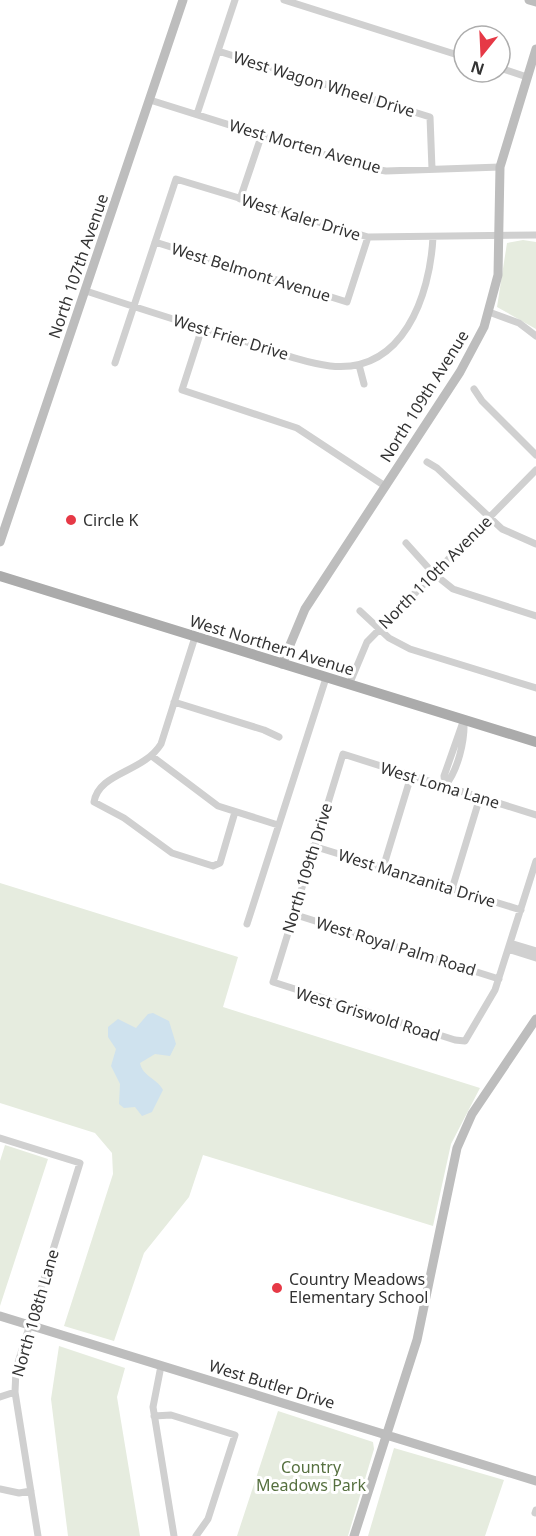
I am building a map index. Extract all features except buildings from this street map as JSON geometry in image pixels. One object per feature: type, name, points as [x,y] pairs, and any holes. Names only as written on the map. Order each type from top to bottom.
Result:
[{"type":"main road","name":"West Northern Avenue","points":[[0,576],[536,742]]},
{"type":"street","name":"North 107th Avenue","points":[[0,542],[183,0]]},
{"type":"street","points":[[197,114],[235,0]]},
{"type":"street","points":[[285,0],[452,53]]},
{"type":"street","points":[[530,0],[536,2]]},
{"type":"street","name":"North 109th Avenue","points":[[282,664],[299,618],[460,372],[479,337],[489,312],[498,274],[500,167],[536,49]]},
{"type":"street","name":"West Wagon Wheel Drive","points":[[218,51],[430,117],[432,169]]},
{"type":"street","points":[[512,72],[527,77]]},
{"type":"street","name":"West Morten Avenue","points":[[150,100],[367,168],[386,171],[500,167]]},
{"type":"street","points":[[240,199],[261,134]]},
{"type":"street","name":"West Kaler Drive","points":[[155,242],[176,179],[368,237],[536,235]]},
{"type":"street","name":"West Belmont Avenue","points":[[155,242],[347,302],[368,237]]},
{"type":"street","points":[[364,384],[359,365],[390,349],[407,331],[428,279],[433,237]]},
{"type":"street","points":[[115,363],[155,242]]},
{"type":"street","name":"West Frier Drive","points":[[86,291],[321,364],[359,365]]},
{"type":"street","points":[[489,312],[519,323],[536,336]]},
{"type":"street","points":[[202,328],[182,390],[297,428],[385,486]]},
{"type":"street","points":[[474,389],[482,401],[536,455]]},
{"type":"street","points":[[427,462],[437,468],[489,518],[513,536],[536,543]]},
{"type":"street","name":"North 110th Avenue","points":[[349,685],[362,650],[379,629],[536,470]]},
{"type":"street","points":[[406,543],[434,573],[461,592],[536,615]]},
{"type":"street","points":[[360,611],[389,638],[410,650],[536,688]]},
{"type":"street","points":[[195,637],[161,744],[153,757],[104,783],[94,802],[124,818],[172,853],[217,866],[235,812]]},
{"type":"street","points":[[247,924],[326,678]]},
{"type":"street","points":[[174,702],[264,730],[279,737]]},
{"type":"street","points":[[445,786],[444,776],[464,720]]},
{"type":"street","name":"West Loma Lane","points":[[343,754],[536,815]]},
{"type":"street","name":"North 109th Drive","points":[[273,982],[343,754]]},
{"type":"street","points":[[153,757],[207,799],[235,812],[278,825]]},
{"type":"street","points":[[383,868],[411,776]]},
{"type":"street","points":[[452,889],[480,797]]},
{"type":"street","name":"West Manzanita Drive","points":[[313,846],[521,910]]},
{"type":"street","points":[[499,978],[536,861]]},
{"type":"street","name":"West Royal Palm Road","points":[[292,914],[499,978]]},
{"type":"street","points":[[509,946],[536,951]]},
{"type":"street","points":[[509,946],[536,958]]},
{"type":"street","name":"West Griswold Road","points":[[273,982],[444,1037],[465,1041],[495,990],[499,978]]},
{"type":"street","points":[[354,1536],[424,1314],[457,1148],[472,1114],[536,1019]]},
{"type":"street","name":"North 108th Lane","points":[[0,1138],[81,1163],[16,1369],[15,1392],[38,1536]]},
{"type":"street","name":"West Butler Drive","points":[[0,1316],[536,1481]]},
{"type":"street","points":[[161,1365],[155,1388],[154,1416],[174,1536]]},
{"type":"street","points":[[0,1397],[15,1392]]},
{"type":"street","points":[[154,1416],[171,1416],[235,1435],[208,1519],[196,1536]]},
{"type":"street","points":[[0,1489],[20,1493],[31,1491]]},
{"type":"green space","points":[[523,240],[536,242],[536,329],[497,307],[507,243]]},
{"type":"green space","points":[[0,883],[238,957],[223,1007],[480,1088],[451,1144],[433,1226],[203,1155],[189,1197],[144,1253],[114,1341],[64,1326],[113,1174],[112,1153],[95,1133],[0,1103]]},
{"type":"green space","points":[[5,1145],[48,1159],[0,1306],[0,1161]]},
{"type":"green space","points":[[59,1346],[125,1368],[117,1397],[140,1536],[68,1536],[51,1399]]},
{"type":"green space","name":"Country Meadows Park","points":[[278,1411],[373,1442],[374,1449],[348,1536],[237,1536]]},
{"type":"green space","points":[[394,1448],[504,1480],[485,1536],[368,1536]]},
{"type":"water","points":[[153,1013],[169,1021],[176,1044],[170,1056],[155,1054],[140,1063],[144,1071],[163,1090],[152,1112],[142,1116],[135,1107],[124,1108],[119,1104],[120,1084],[111,1066],[116,1049],[108,1037],[108,1027],[118,1019],[136,1028],[148,1014]]},
{"type":"place","name":"Circle K","points":[[71,520]]},
{"type":"place","name":"Country Meadows Elementary School","points":[[277,1288]]}]
